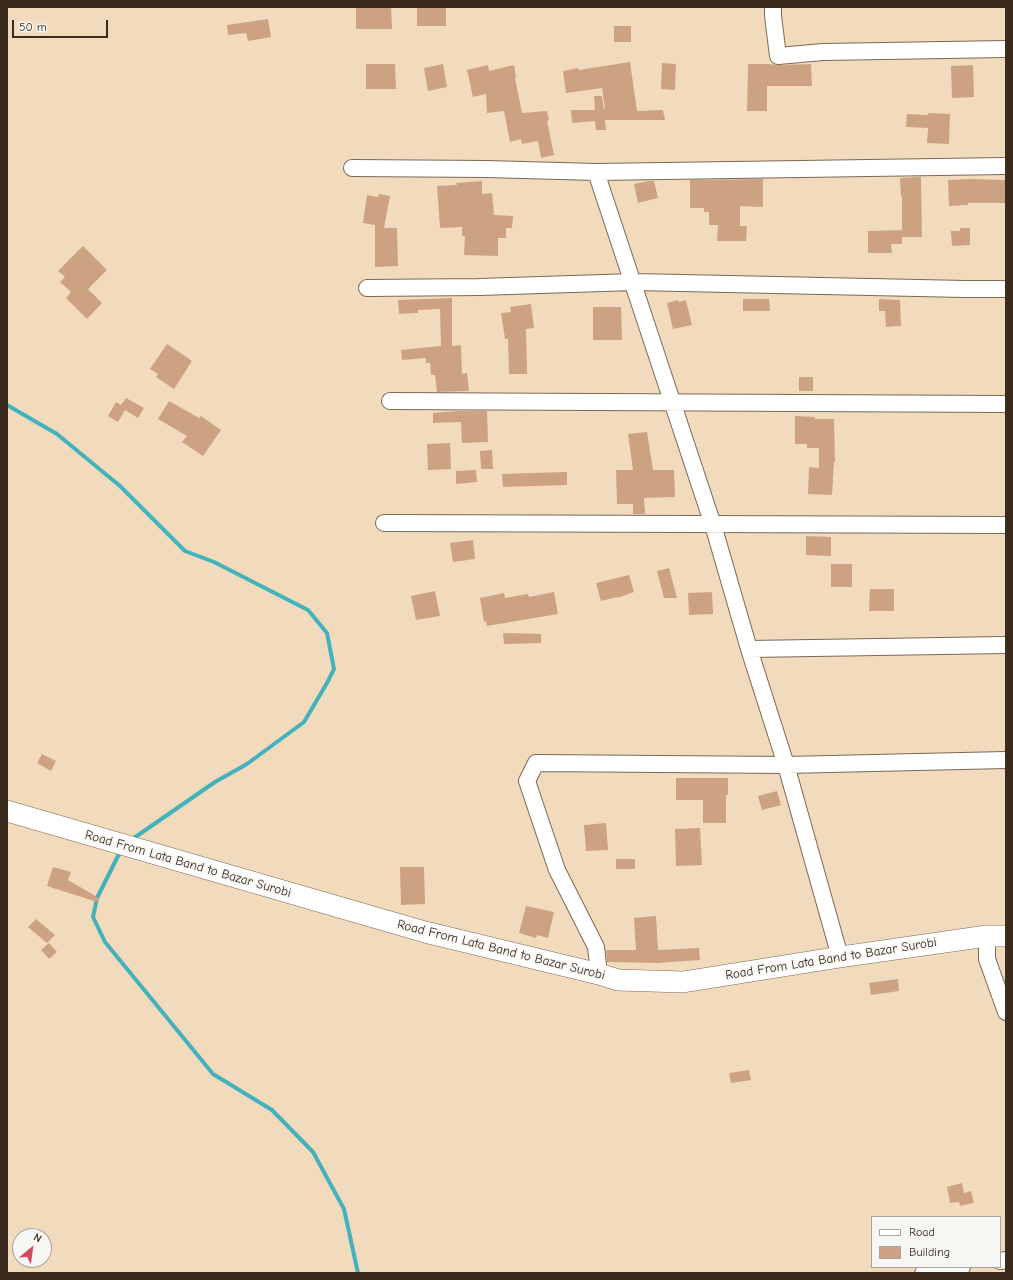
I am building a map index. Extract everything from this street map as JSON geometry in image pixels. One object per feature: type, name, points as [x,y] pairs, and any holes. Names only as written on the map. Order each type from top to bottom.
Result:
[{"type":"main road","name":"Road From Lata Band to Bazar Surobi","points":[[7,811],[425,932],[599,974],[618,980],[683,982],[840,957],[996,936]]},
{"type":"street","points":[[773,7],[778,56],[822,52],[1006,49]]},
{"type":"street","points":[[352,168],[596,172],[1006,166]]},
{"type":"street","points":[[596,172],[634,282],[672,403],[713,525],[749,649],[786,764],[840,957]]},
{"type":"street","points":[[367,288],[479,287],[634,282],[1006,289]]},
{"type":"street","points":[[390,401],[1006,404]]},
{"type":"street","points":[[384,523],[1006,525]]},
{"type":"street","points":[[749,649],[1006,645]]},
{"type":"street","points":[[599,974],[596,947],[557,870],[527,781],[536,763],[786,764],[1006,760]]},
{"type":"street","points":[[996,936],[987,959],[1006,1012]]},
{"type":"street","points":[[923,1273],[956,1268]]},
{"type":"building","points":[[356,7],[391,7],[392,29],[356,29]]},
{"type":"building","points":[[417,7],[446,7],[446,26],[417,26]]},
{"type":"building","points":[[268,19],[271,37],[248,41],[246,33],[228,35],[227,25]]},
{"type":"building","points":[[614,26],[631,26],[631,42],[614,42]]},
{"type":"building","points":[[630,62],[637,111],[663,110],[665,120],[605,120],[606,130],[596,130],[595,121],[572,123],[571,110],[595,110],[594,96],[602,96],[605,109],[602,88],[566,93],[563,71]]},
{"type":"building","points":[[662,63],[676,64],[675,90],[661,89]]},
{"type":"building","points":[[366,64],[395,64],[396,89],[366,89]]},
{"type":"building","points":[[443,64],[447,87],[428,91],[424,68]]},
{"type":"building","points":[[748,64],[811,64],[812,86],[767,86],[767,111],[747,111]]},
{"type":"building","points":[[488,65],[489,71],[514,65],[522,113],[547,111],[549,120],[547,121],[554,155],[541,158],[538,141],[522,144],[521,139],[510,142],[504,111],[487,113],[486,94],[473,97],[467,70]]},
{"type":"building","points":[[973,65],[974,97],[952,98],[951,66]]},
{"type":"building","points":[[928,113],[950,114],[949,144],[927,143],[928,128],[906,127],[907,114],[928,115]]},
{"type":"building","points":[[921,177],[922,237],[902,237],[902,196],[900,178]]},
{"type":"building","points":[[763,179],[763,207],[740,206],[740,226],[747,226],[746,241],[717,241],[718,225],[709,225],[709,212],[704,212],[704,208],[690,208],[690,180]]},
{"type":"building","points":[[948,180],[1006,180],[1006,203],[968,203],[968,205],[949,206]]},
{"type":"building","points":[[482,181],[482,194],[492,193],[494,215],[513,216],[512,228],[506,228],[506,238],[498,238],[498,256],[464,255],[465,236],[462,236],[462,227],[440,228],[437,186],[457,185],[456,183]]},
{"type":"building","points":[[654,181],[658,198],[638,203],[634,184]]},
{"type":"building","points":[[379,194],[390,196],[384,228],[397,228],[398,266],[375,267],[375,225],[363,223],[367,195],[378,197]]},
{"type":"building","points":[[960,228],[970,228],[970,245],[952,246],[951,231],[960,231]]},
{"type":"building","points":[[902,230],[902,244],[891,244],[892,253],[868,253],[868,231]]},
{"type":"building","points":[[83,246],[107,270],[88,289],[102,303],[87,319],[66,298],[71,292],[60,282],[65,277],[58,271]]},
{"type":"building","points":[[452,298],[452,346],[461,345],[462,374],[467,373],[469,391],[437,392],[435,375],[431,375],[430,363],[426,363],[426,358],[402,360],[401,350],[441,346],[440,309],[418,310],[418,313],[399,314],[398,300]]},
{"type":"building","points":[[743,299],[769,299],[770,311],[743,311]]},
{"type":"building","points":[[879,299],[900,300],[901,326],[886,327],[885,311],[879,311]]},
{"type":"building","points":[[678,300],[679,302],[686,300],[692,325],[673,329],[667,303]]},
{"type":"building","points":[[531,304],[534,328],[526,329],[527,374],[509,374],[508,339],[505,339],[501,313],[511,312],[510,307]]},
{"type":"building","points":[[593,307],[621,307],[622,340],[593,340]]},
{"type":"building","points":[[167,344],[192,361],[174,389],[156,377],[158,374],[150,369]]},
{"type":"building","points":[[799,377],[813,377],[813,391],[799,391]]},
{"type":"building","points":[[126,398],[144,408],[138,418],[125,410],[118,422],[108,416],[116,402],[121,405]]},
{"type":"building","points":[[169,401],[199,418],[201,416],[221,430],[203,456],[182,442],[187,436],[158,419]]},
{"type":"building","points":[[487,411],[488,442],[462,443],[461,422],[433,423],[433,413]]},
{"type":"building","points":[[795,416],[815,417],[815,419],[834,419],[835,462],[832,495],[808,494],[809,467],[819,468],[819,448],[807,448],[807,444],[795,444]]},
{"type":"building","points":[[647,432],[653,470],[674,470],[675,497],[644,498],[645,514],[633,514],[633,504],[617,504],[616,470],[633,470],[628,434]]},
{"type":"building","points":[[450,443],[451,469],[428,470],[427,444]]},
{"type":"building","points":[[492,450],[493,469],[481,469],[480,451]]},
{"type":"building","points":[[476,470],[477,482],[456,484],[456,471]]},
{"type":"building","points":[[567,472],[567,485],[503,487],[502,474]]},
{"type":"building","points":[[806,536],[831,537],[831,556],[806,555]]},
{"type":"building","points":[[473,540],[475,559],[453,562],[450,543]]},
{"type":"building","points":[[831,564],[852,564],[852,587],[831,587]]},
{"type":"building","points":[[669,568],[677,598],[664,598],[657,571]]},
{"type":"building","points":[[629,575],[634,592],[617,598],[601,601],[596,583]]},
{"type":"building","points":[[870,589],[894,589],[894,611],[869,611]]},
{"type":"building","points":[[435,591],[440,616],[416,620],[411,596]]},
{"type":"building","points":[[554,592],[558,614],[487,626],[486,621],[484,622],[480,598],[504,593],[505,598],[528,594],[529,597]]},
{"type":"building","points":[[712,592],[713,614],[689,615],[688,593]]},
{"type":"building","points":[[503,633],[541,634],[541,643],[504,644]]},
{"type":"building","points":[[42,754],[56,761],[51,771],[37,763]]},
{"type":"building","points":[[676,778],[728,778],[728,795],[726,795],[726,823],[703,823],[703,800],[676,800]]},
{"type":"building","points":[[777,791],[781,805],[762,810],[758,796]]},
{"type":"building","points":[[606,823],[608,850],[586,851],[584,825]]},
{"type":"building","points":[[700,828],[702,865],[676,866],[675,829]]},
{"type":"building","points":[[616,859],[635,859],[635,869],[616,869]]},
{"type":"building","points":[[53,867],[71,872],[68,880],[99,898],[97,902],[47,886]]},
{"type":"building","points":[[400,867],[424,867],[425,904],[401,905]]},
{"type":"building","points":[[526,906],[554,912],[548,938],[537,935],[536,938],[519,933]]},
{"type":"building","points":[[656,916],[658,950],[699,948],[700,960],[657,963],[607,962],[606,950],[636,950],[634,918]]},
{"type":"building","points":[[36,919],[55,935],[47,943],[28,927]]},
{"type":"building","points":[[49,943],[57,952],[49,959],[41,950]]},
{"type":"building","points":[[898,979],[899,991],[871,995],[869,983]]},
{"type":"building","points":[[749,1070],[751,1080],[731,1083],[729,1073]]},
{"type":"building","points":[[962,1183],[964,1193],[971,1191],[974,1203],[960,1206],[959,1202],[950,1203],[947,1187]]},
{"type":"waterway","points":[[7,405],[57,434],[120,486],[185,551],[214,562],[308,610],[327,633],[334,669],[304,722],[247,764],[215,782],[131,840]]},
{"type":"waterway","points":[[121,850],[97,898],[93,917],[105,942],[213,1074],[272,1110],[313,1152],[344,1209],[358,1273]]}]
